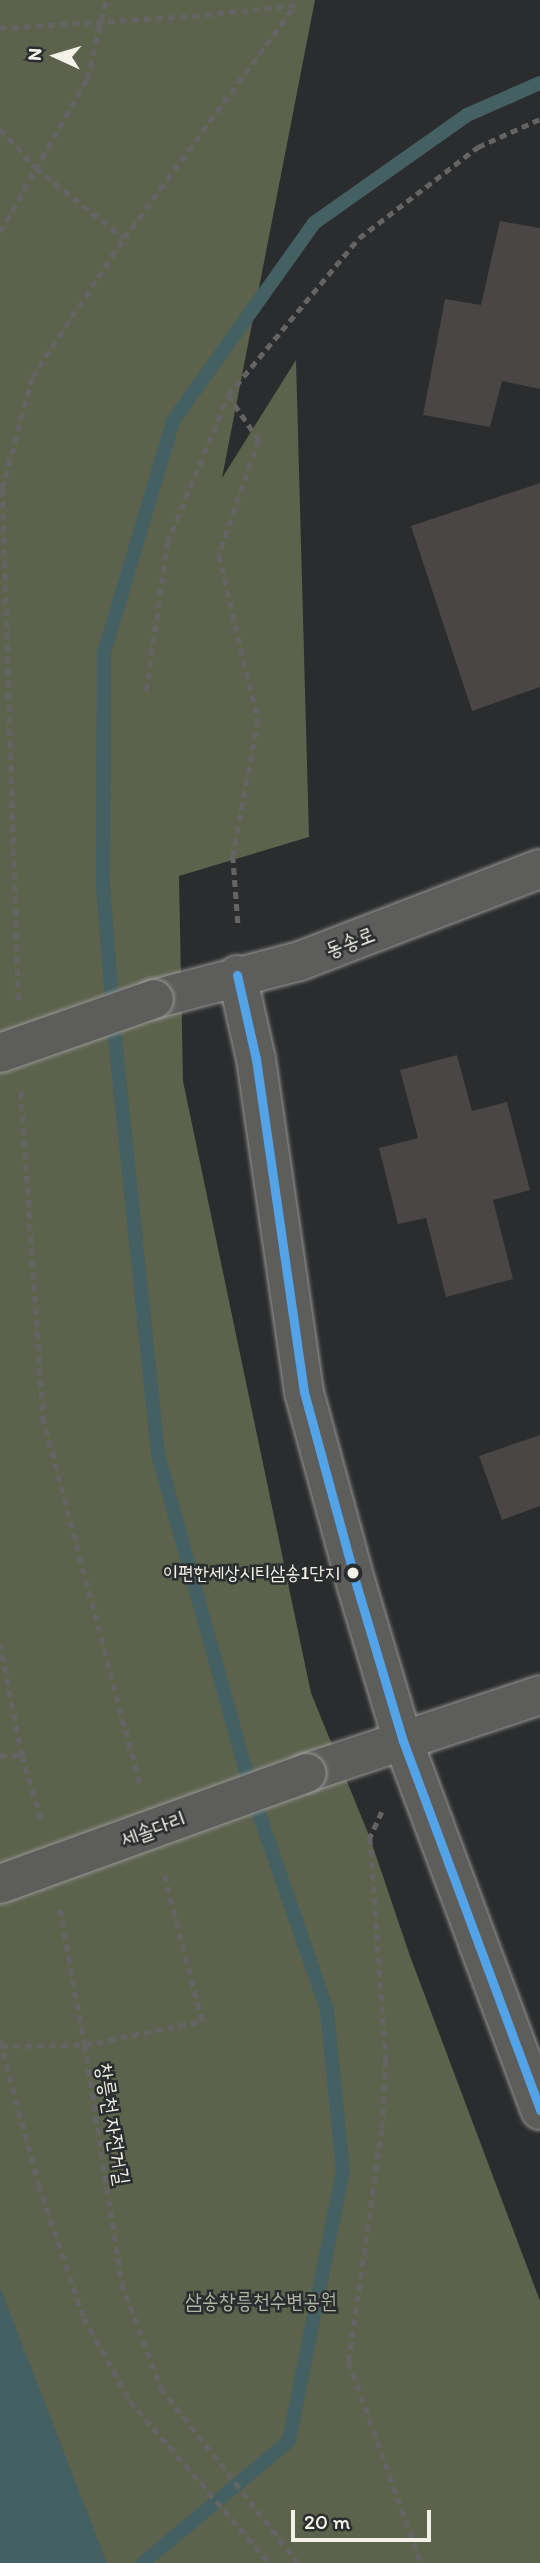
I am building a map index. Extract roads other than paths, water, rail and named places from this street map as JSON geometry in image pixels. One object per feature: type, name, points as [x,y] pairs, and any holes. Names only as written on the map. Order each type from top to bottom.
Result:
[{"type":"street","name":"동송로","points":[[0,1053],[154,999],[237,975],[300,961],[540,869]]},
{"type":"street","points":[[237,975],[256,1059],[304,1392],[357,1587],[403,1741],[540,2110]]},
{"type":"street","name":"세솔다리","points":[[0,1884],[306,1773],[540,1695]]},
{"type":"water","points":[[0,2287],[107,2563],[0,2563]]},
{"type":"waterway","points":[[143,2563],[289,2441],[343,2171],[327,2010],[252,1793],[158,1454],[115,1038],[103,886],[104,653],[173,421],[314,223],[467,115],[540,83]]},
{"type":"place","name":"이편한세상시티삼송1단지","points":[[353,1573]]},
{"type":"park label","name":"삼송창릉천수변공원","points":[[261,2301]]}]
